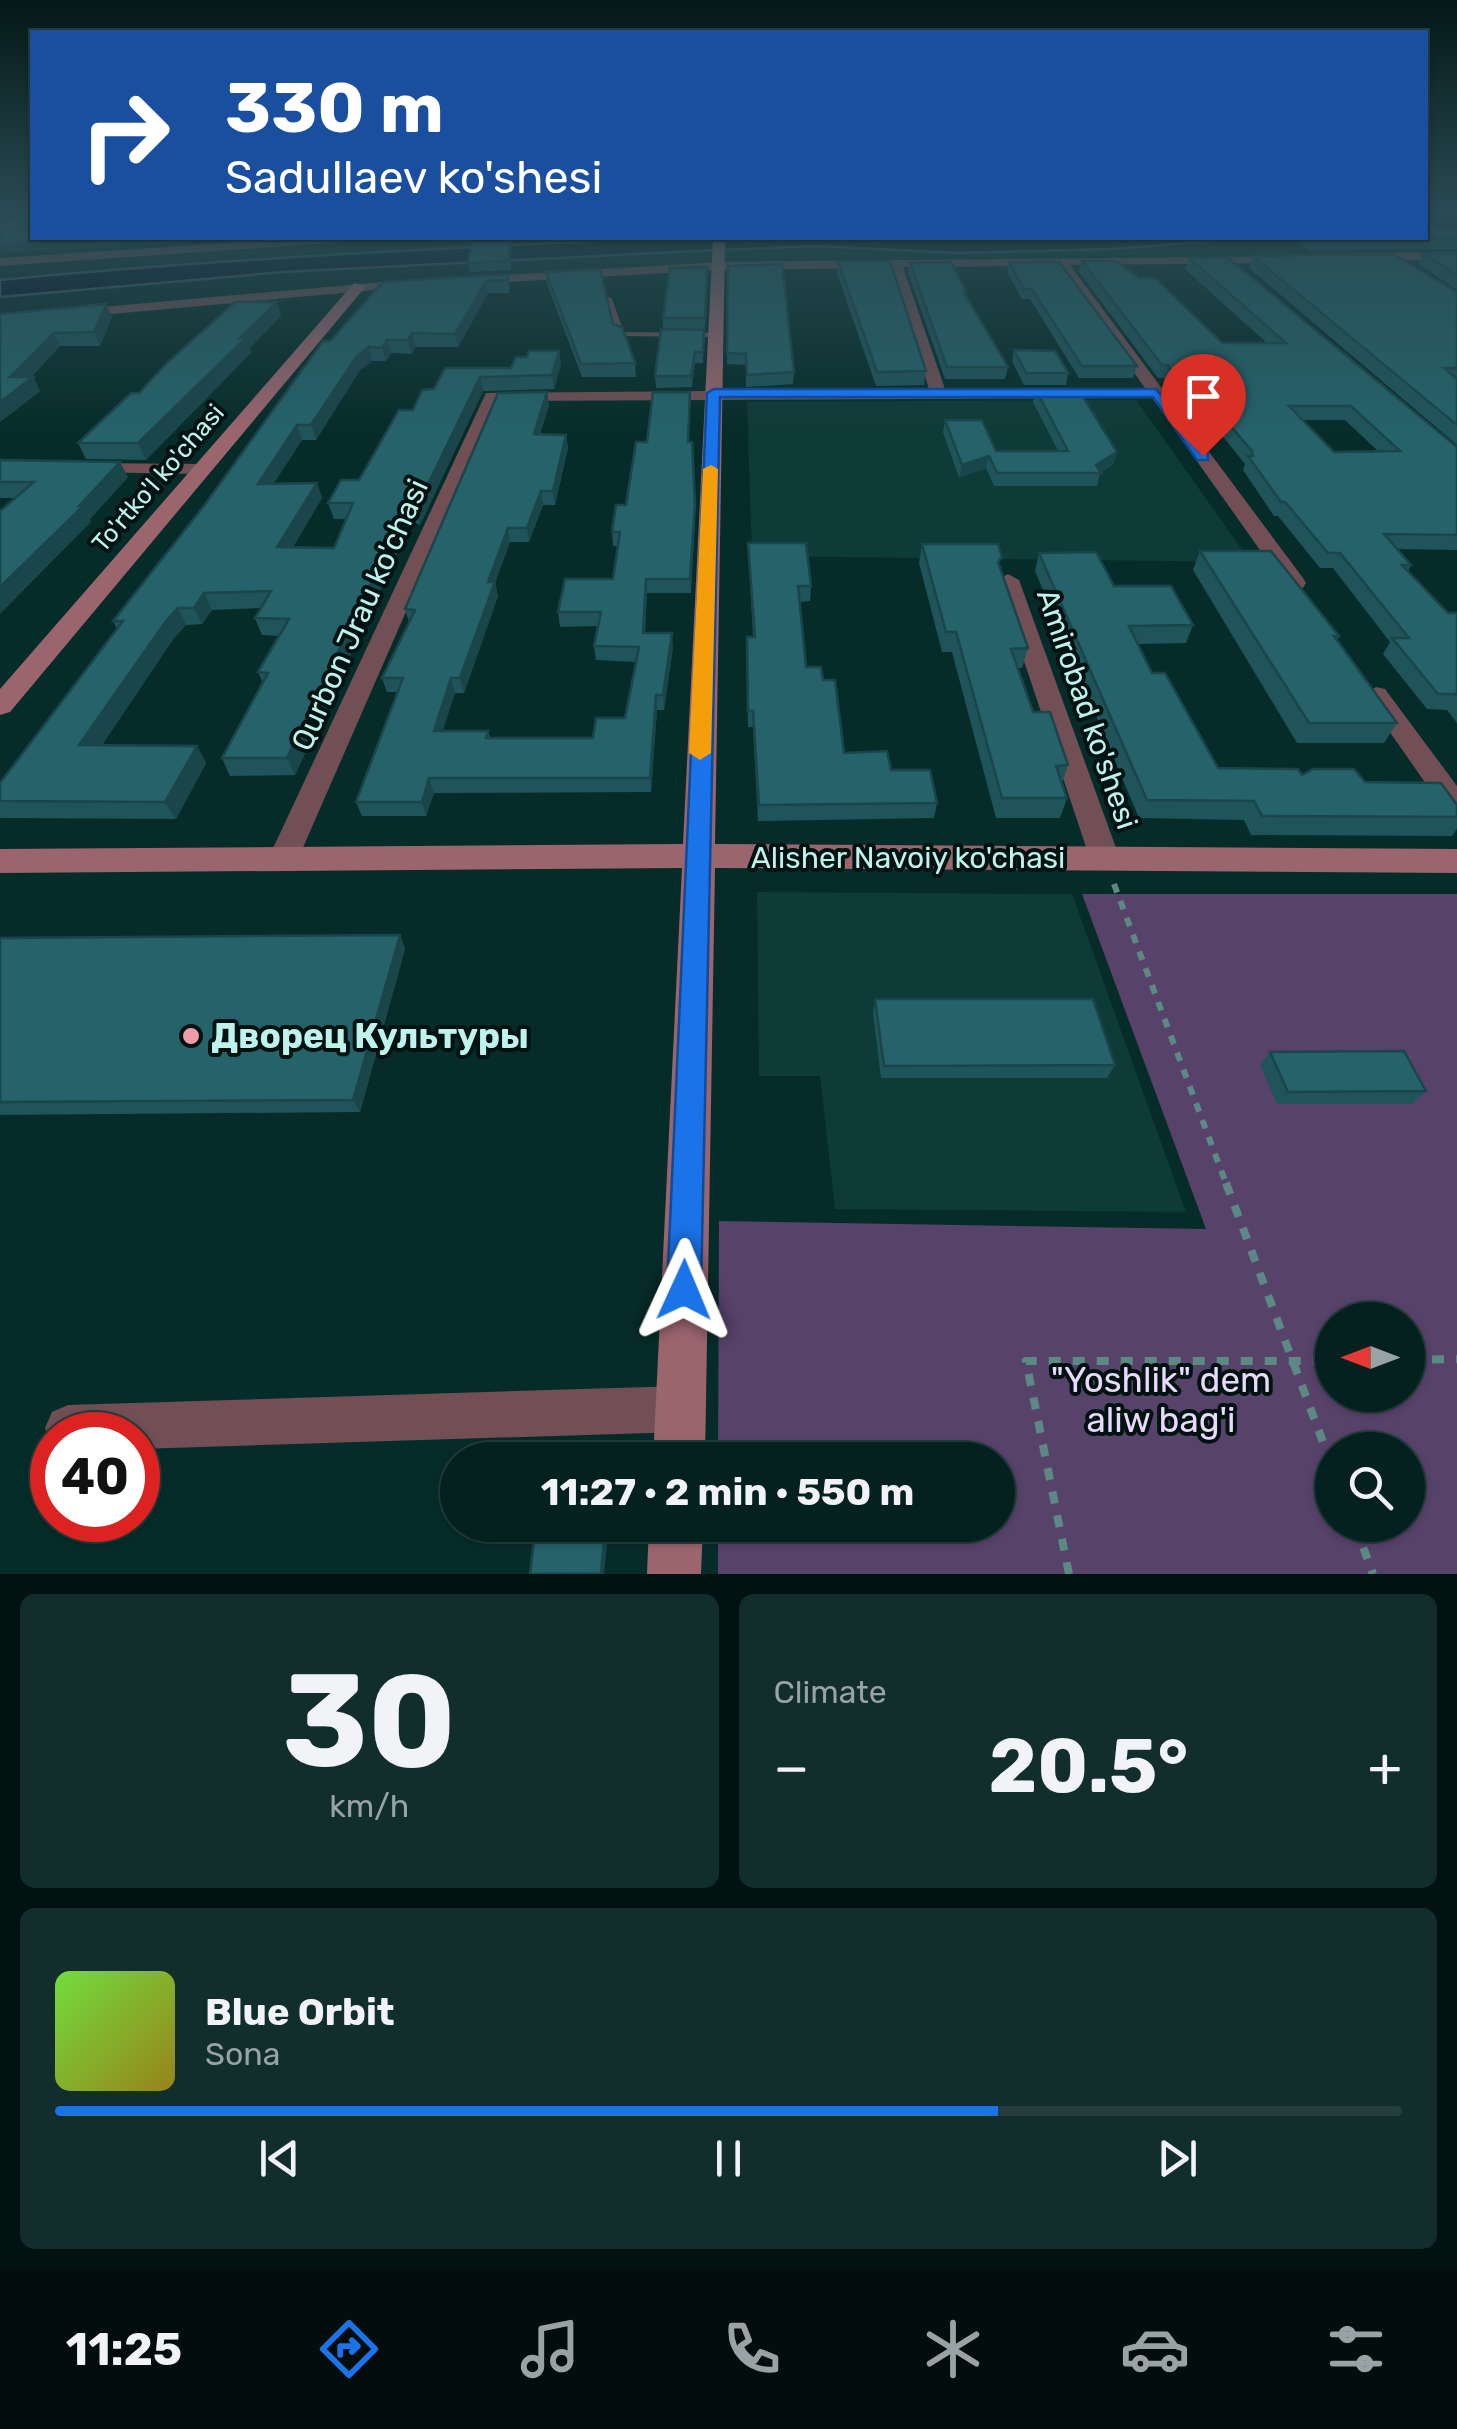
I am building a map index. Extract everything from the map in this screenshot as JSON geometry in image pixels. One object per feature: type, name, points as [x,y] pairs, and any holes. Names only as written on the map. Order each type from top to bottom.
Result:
[{"type":"street","points":[[0,320],[344,287]]},
{"type":"street","name":"To'rtko'l ko'chasi","points":[[0,706],[358,287]]},
{"type":"street","points":[[679,1442],[718,287]]},
{"type":"street","points":[[903,287],[938,393]]},
{"type":"street","points":[[1080,287],[1307,600]]},
{"type":"street","points":[[714,393],[1156,393]]},
{"type":"street","name":"Qurbon Jrau ko'chasi","points":[[282,859],[492,396],[714,393]]},
{"type":"street","points":[[74,468],[202,469]]},
{"type":"street","name":"Amirobad ko'shesi","points":[[1008,580],[1105,859]]},
{"type":"street","points":[[1364,680],[1457,807]]},
{"type":"street","name":"Alisher Navoiy ko'chasi","points":[[0,861],[696,856],[1457,860]]},
{"type":"street","points":[[160,1425],[681,1409]]},
{"type":"street","points":[[674,1574],[675,1542]]},
{"type":"lane","points":[[609,299],[621,334],[716,335]]},
{"type":"path","points":[[1105,859],[1319,1432]]},
{"type":"path","points":[[1425,1360],[1457,1359]]},
{"type":"path","points":[[1069,1574],[1026,1361],[1315,1361]]},
{"type":"path","points":[[1361,1542],[1373,1574]]},
{"type":"shaded area","points":[[0,287],[108,287],[0,297]]},
{"type":"shaded area","points":[[1136,400],[1251,562],[752,556],[747,402]]},
{"type":"shaded area","points":[[757,892],[1072,894],[1186,1212],[835,1209],[820,1076],[759,1076]]},
{"type":"green space","name":"\"Yoshlik\" dem aliw bag'i","points":[[1082,894],[1457,894],[1457,1574],[718,1574],[718,1542],[1015,1542],[1015,1442],[718,1442],[719,1221],[1206,1229]]},
{"type":"building","points":[[378,287],[482,287],[455,334],[412,333],[408,340],[387,340],[382,348],[368,347],[356,357],[311,425],[297,425],[258,484],[317,483],[277,547],[334,548],[353,503],[328,503],[341,480],[359,480],[399,410],[413,410],[422,390],[434,389],[445,368],[511,368],[516,357],[527,357],[529,351],[559,351],[552,375],[480,377],[416,509],[408,506],[287,758],[222,758],[268,673],[258,672],[289,619],[255,618],[271,591],[204,593],[194,608],[178,608],[166,621],[79,745],[197,746],[165,802],[0,801],[0,783],[123,621],[113,621],[203,507],[323,341],[330,341]]},
{"type":"building","points":[[552,287],[604,287],[613,324],[622,327],[635,363],[581,364]]},
{"type":"building","points":[[667,287],[706,287],[705,318],[663,318]]},
{"type":"building","points":[[728,287],[785,287],[794,372],[747,375],[746,354],[727,353]]},
{"type":"building","points":[[847,287],[899,287],[926,371],[877,372]]},
{"type":"building","points":[[919,287],[964,287],[1008,367],[947,367]]},
{"type":"building","points":[[1078,287],[1137,366],[1082,366],[1032,289],[1024,289]]},
{"type":"building","points":[[1102,287],[1165,287],[1222,343],[1286,343],[1223,287],[1264,287],[1457,447],[1457,535],[1384,534],[1411,565],[1402,565],[1448,613],[1457,613],[1457,694],[1438,694],[1392,638],[1409,638],[1340,553],[1328,553],[1281,502],[1248,456],[1253,456],[1252,451],[1190,378],[1174,378],[1168,365],[1162,365]],"holes":[[[1289,406],[1351,406],[1400,451],[1334,452]]]},
{"type":"building","points":[[1291,287],[1449,287],[1457,292],[1457,368],[1444,368],[1457,379],[1457,425]]},
{"type":"building","points":[[235,302],[277,302],[240,338],[246,338],[138,443],[78,443],[131,393],[139,393]]},
{"type":"building","points":[[106,304],[94,332],[54,333],[10,377],[33,377],[0,402],[0,314]]},
{"type":"building","points":[[661,329],[704,330],[703,352],[695,352],[691,376],[655,376]]},
{"type":"building","points":[[1014,350],[1055,351],[1068,373],[1026,373]]},
{"type":"building","points":[[1036,390],[1079,390],[1117,452],[1096,465],[1101,473],[997,473],[989,456],[962,465],[945,420],[982,420],[996,451],[1068,451]]},
{"type":"building","points":[[547,392],[534,434],[566,435],[553,491],[541,491],[527,528],[508,528],[488,582],[495,582],[460,678],[451,678],[434,731],[488,731],[486,738],[593,738],[596,718],[625,718],[639,647],[594,646],[601,612],[558,612],[565,579],[613,579],[620,532],[612,532],[616,505],[626,505],[636,442],[647,442],[653,392],[690,392],[688,442],[692,442],[695,505],[690,579],[646,579],[643,633],[672,633],[663,695],[656,695],[650,778],[429,778],[422,802],[356,802],[403,678],[382,678],[415,610],[405,609],[498,393]]},
{"type":"building","points":[[0,460],[120,462],[79,506],[83,506],[0,587],[0,511],[34,482],[0,482]]},
{"type":"building","points":[[748,543],[806,543],[811,586],[798,586],[806,667],[821,667],[823,680],[835,680],[844,753],[887,751],[891,770],[930,770],[937,803],[759,805],[753,711],[748,711],[747,637],[755,637]]},
{"type":"building","points":[[922,544],[998,544],[1002,557],[998,562],[1028,648],[1011,649],[1033,712],[1050,712],[1068,765],[1056,766],[1067,798],[1002,798],[956,632],[946,632]]},
{"type":"building","points":[[1200,551],[1271,551],[1339,636],[1334,636],[1397,723],[1309,723]]},
{"type":"building","points":[[1096,552],[1114,586],[1171,586],[1193,625],[1129,626],[1152,673],[1165,673],[1218,768],[1298,769],[1302,775],[1313,769],[1354,769],[1365,782],[1441,783],[1457,805],[1457,817],[1262,816],[1254,801],[1147,800],[1039,553]]},
{"type":"building","name":"Дворец Культуры","points":[[400,935],[353,1100],[0,1102],[0,938]]},
{"type":"building","points":[[875,999],[1093,999],[1115,1065],[884,1066]]},
{"type":"building","points":[[1404,1051],[1426,1091],[1288,1092],[1270,1052]]},
{"type":"building","points":[[534,1542],[604,1542],[601,1574],[530,1574]]},
{"type":"slow traffic","points":[[700,753],[711,469]]},
{"type":"place","name":"Дворец Культуры","points":[[191,1036]]},
{"type":"route","points":[[684,1290],[714,393],[1156,393],[1203,456]]}]
